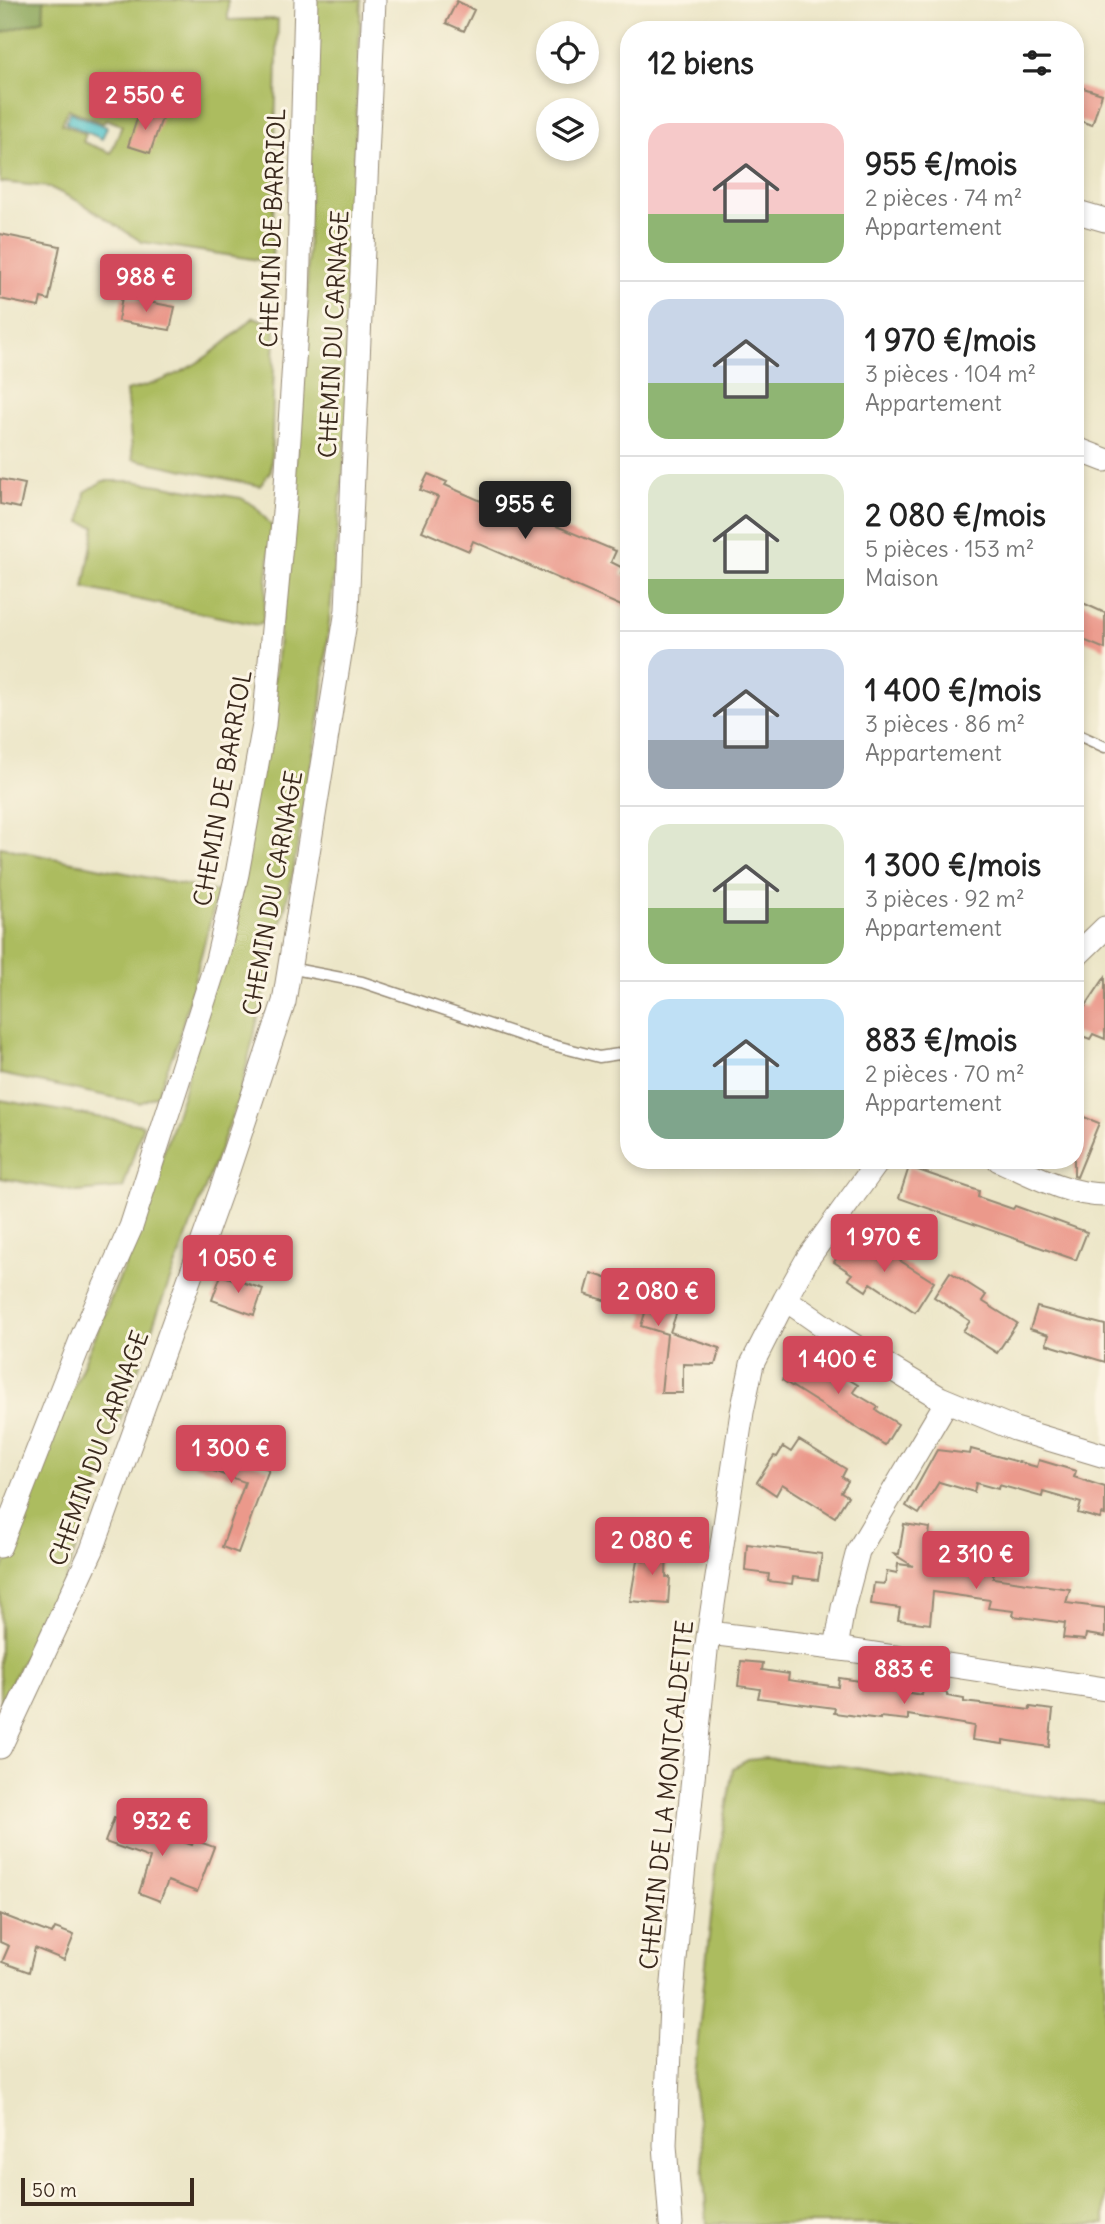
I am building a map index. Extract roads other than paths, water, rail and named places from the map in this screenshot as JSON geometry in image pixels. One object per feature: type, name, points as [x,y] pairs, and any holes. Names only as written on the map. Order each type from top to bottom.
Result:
[{"type":"street","name":"CHEMIN DE BARRIOL","points":[[0,1546],[83,1335],[131,1227],[216,960],[237,874],[264,725],[285,500],[298,299],[306,0]]},
{"type":"street","name":"CHEMIN DU CARNAGE","points":[[0,1746],[92,1550],[222,1188],[284,1002],[347,610],[374,0]]},
{"type":"street","points":[[1084,214],[1105,220]]},
{"type":"street","points":[[1084,452],[1105,460]]},
{"type":"street","points":[[1084,948],[1105,928]]},
{"type":"street","name":"CHEMIN DE LA MONTCALDETTE","points":[[671,2224],[665,2146],[671,2005],[709,1633],[740,1425],[752,1364],[785,1299],[808,1258],[872,1169]]},
{"type":"street","points":[[1020,1169],[1062,1187],[1093,1195],[1105,1195]]},
{"type":"street","points":[[785,1299],[838,1336],[947,1401],[1015,1429],[1105,1456]]},
{"type":"street","points":[[836,1648],[858,1551],[947,1401]]},
{"type":"street","points":[[709,1633],[836,1648],[1105,1689]]},
{"type":"lane","points":[[1084,738],[1105,747]]},
{"type":"lane","points":[[289,968],[362,982],[541,1042],[599,1058],[620,1053]]},
{"type":"water","points":[[70,112],[107,127],[102,139],[66,123]]}]
